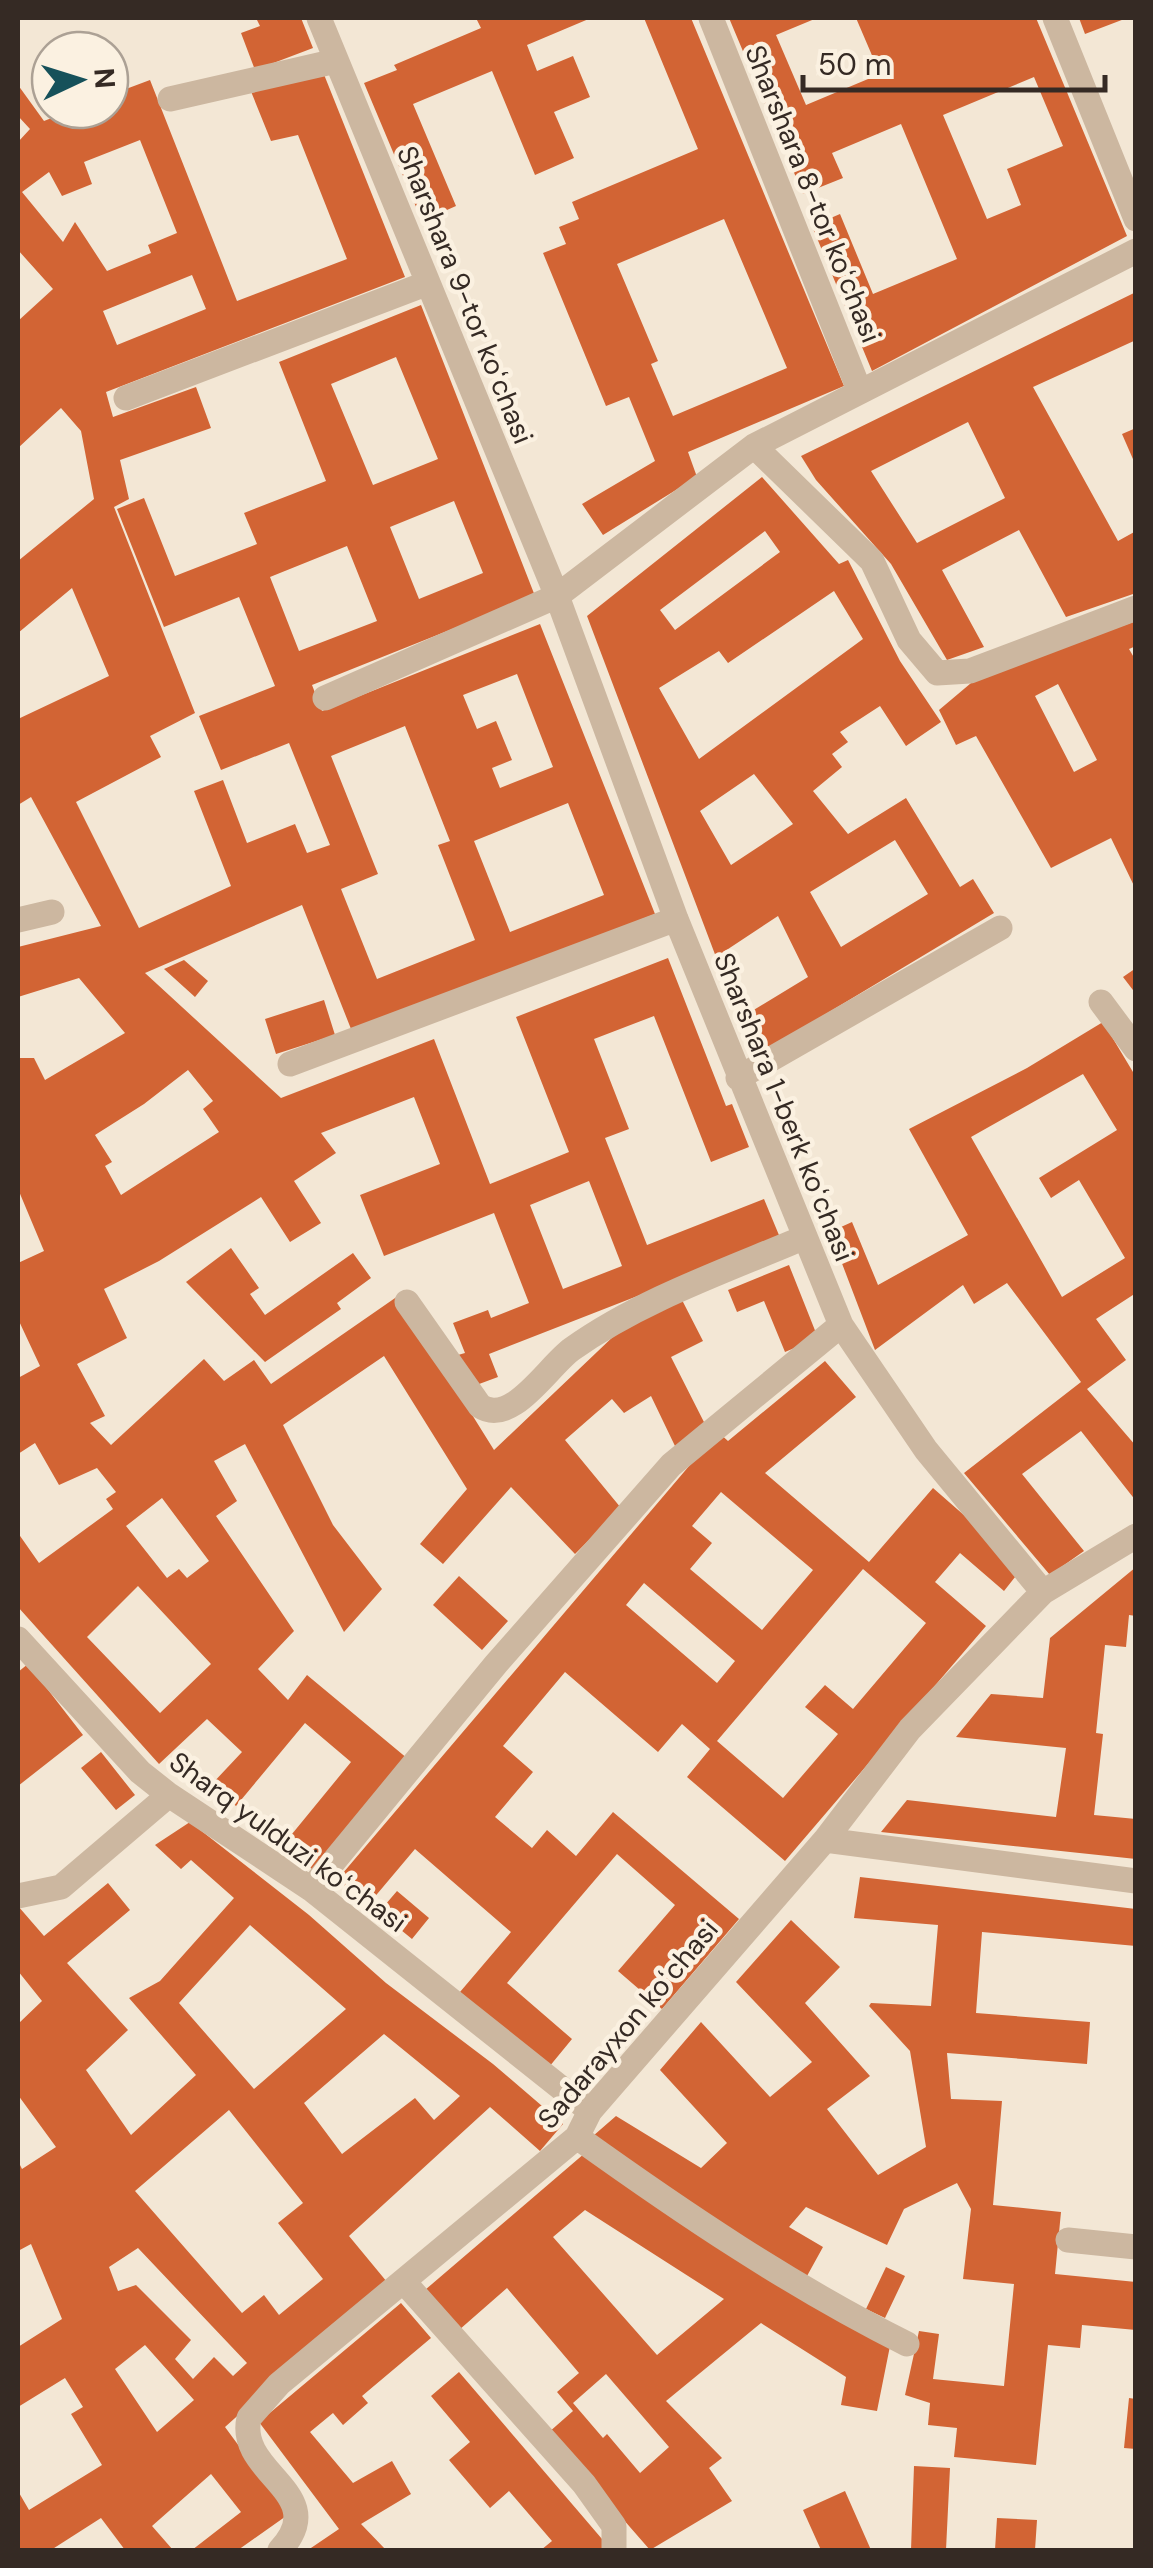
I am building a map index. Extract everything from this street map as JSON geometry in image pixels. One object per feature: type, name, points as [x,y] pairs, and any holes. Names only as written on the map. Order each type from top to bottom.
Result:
[{"type":"street","name":"Sharshara 9-tor koʻchasi","points":[[319,18],[557,596]]},
{"type":"street","name":"Sharshara 8-tor koʻchasi","points":[[711,18],[860,392]]},
{"type":"street","points":[[1055,18],[1136,219]]},
{"type":"street","points":[[170,99],[336,62]]},
{"type":"street","points":[[326,698],[557,596],[754,446],[1136,251]]},
{"type":"street","points":[[126,398],[428,283]]},
{"type":"street","points":[[754,446],[872,562],[909,640],[937,674],[970,670],[1136,608]]},
{"type":"street","name":"Sharshara 1-berk koʻchasi","points":[[557,596],[676,919],[840,1325],[926,1450],[1043,1592]]},
{"type":"street","points":[[18,920],[52,912]]},
{"type":"street","points":[[290,1064],[676,919]]},
{"type":"street","points":[[738,1078],[1000,928]]},
{"type":"street","points":[[1100,1002],[1136,1049]]},
{"type":"street","points":[[408,1302],[480,1406],[488,1411],[501,1411],[516,1403],[570,1350],[651,1303],[803,1238]]},
{"type":"street","points":[[311,1888],[496,1664],[671,1465],[840,1325]]},
{"type":"street","name":"Sadarayxon koʻchasi","points":[[280,2550],[297,2524],[296,2511],[292,2498],[249,2446],[249,2418],[280,2384],[577,2137],[590,2111],[825,1840],[910,1729],[1043,1592],[1136,1536]]},
{"type":"street","name":"Sharq yulduzi koʻchasi","points":[[18,1638],[140,1772],[311,1888],[590,2111]]},
{"type":"street","points":[[18,1896],[61,1887],[169,1795]]},
{"type":"street","points":[[825,1840],[1136,1881]]},
{"type":"street","points":[[577,2137],[660,2197],[838,2310],[907,2344]]},
{"type":"street","points":[[1068,2240],[1136,2247]]},
{"type":"street","points":[[404,2282],[584,2484],[614,2526],[614,2550]]},
{"type":"building","points":[[256,18],[301,18],[313,48],[255,70],[241,33],[260,26]]},
{"type":"building","points":[[476,18],[591,18],[527,45],[537,71],[573,56],[590,97],[554,112],[574,158],[535,175],[492,71],[413,104],[456,206],[422,221],[364,83],[397,70],[394,65],[481,28]]},
{"type":"building","points":[[644,18],[691,18],[844,386],[688,452],[697,477],[603,535],[582,504],[655,461],[629,397],[606,406],[543,253],[566,244],[559,227],[579,219],[572,202],[698,149]],"holes":[[[724,219],[787,368],[673,416],[651,364],[658,361],[617,264]]]},
{"type":"building","points":[[729,18],[817,18],[776,35],[806,105],[880,74],[856,18],[1036,18],[1127,236],[872,371],[812,226],[840,214],[873,294],[957,259],[901,124],[832,153],[843,178],[803,194]],"holes":[[[1034,77],[1063,146],[1007,169],[1021,205],[987,219],[943,115]]]},
{"type":"building","points":[[1079,18],[1127,18],[1085,34]]},
{"type":"building","points":[[323,72],[405,277],[106,392],[113,417],[196,387],[211,428],[120,460],[129,499],[114,507],[195,713],[150,736],[161,757],[76,802],[139,928],[231,886],[194,791],[223,780],[247,843],[295,824],[307,853],[330,845],[289,743],[221,770],[199,716],[275,686],[239,597],[164,627],[117,509],[144,498],[175,576],[257,544],[244,513],[326,481],[279,362],[421,305],[535,596],[312,685],[322,711],[540,624],[655,914],[353,1034],[302,905],[145,973],[281,1098],[434,1039],[490,1184],[569,1152],[516,1017],[668,958],[726,1106],[732,1104],[749,1147],[711,1162],[654,1016],[594,1039],[629,1129],[605,1138],[647,1245],[764,1199],[781,1240],[489,1354],[498,1377],[471,1387],[458,1355],[465,1353],[453,1323],[488,1310],[491,1318],[529,1303],[494,1213],[384,1256],[360,1195],[440,1164],[414,1097],[321,1133],[336,1153],[294,1181],[321,1223],[290,1242],[261,1197],[159,1261],[104,1289],[127,1338],[77,1364],[105,1416],[90,1423],[111,1445],[204,1359],[224,1381],[254,1360],[271,1384],[398,1296],[494,1450],[618,1332],[682,1300],[703,1341],[671,1357],[708,1430],[675,1446],[651,1396],[624,1413],[612,1399],[565,1440],[621,1508],[575,1554],[511,1487],[443,1564],[420,1544],[467,1489],[384,1356],[283,1425],[333,1525],[382,1589],[344,1632],[245,1444],[214,1461],[237,1501],[216,1516],[294,1631],[258,1669],[288,1700],[307,1675],[408,1759],[312,1869],[283,1845],[351,1762],[305,1723],[236,1806],[211,1785],[242,1752],[207,1719],[159,1764],[18,1607],[18,1533],[39,1563],[113,1509],[106,1499],[116,1492],[97,1468],[59,1485],[35,1443],[18,1454],[18,1378],[40,1366],[18,1319],[18,1263],[44,1251],[18,1189],[18,1058],[34,1058],[45,1080],[125,1033],[79,978],[18,997],[18,947],[101,926],[31,797],[18,805],[18,719],[109,676],[72,588],[18,633],[18,561],[94,499],[81,431],[61,408],[18,448],[18,321],[53,289],[18,250],[18,142],[30,129],[130,130],[130,88],[150,80],[237,301],[347,259],[298,135],[271,141],[250,89]],"holes":[[[140,140],[177,233],[148,245],[151,253],[107,271],[75,222],[63,242],[22,192],[49,172],[62,196],[92,184],[84,162]],[[192,275],[206,309],[117,345],[103,311]],[[396,357],[438,459],[373,485],[331,384]],[[454,501],[483,573],[419,599],[390,527]],[[347,546],[377,621],[299,651],[270,577]],[[517,674],[553,767],[500,788],[492,768],[512,760],[496,721],[477,729],[463,695]],[[405,726],[450,841],[438,845],[475,940],[377,979],[341,889],[378,874],[331,756]],[[568,803],[604,895],[510,932],[474,841]],[[188,1070],[213,1101],[203,1109],[219,1132],[121,1195],[105,1166],[112,1162],[95,1135]],[[589,1181],[622,1266],[563,1289],[530,1205]],[[162,1498],[209,1561],[187,1578],[179,1569],[167,1578],[126,1526]],[[138,1586],[211,1664],[160,1713],[87,1637]]]},
{"type":"building","points":[[18,85],[30,102],[30,129],[18,116]]},
{"type":"building","points":[[1136,292],[1136,340],[1033,387],[1118,541],[1136,531],[1136,593],[1066,617],[1019,530],[942,570],[984,647],[947,660],[891,564],[816,480],[801,456]],"holes":[[[968,422],[1005,498],[917,543],[871,471]]]},
{"type":"building","points":[[1136,428],[1136,466],[1122,434]]},
{"type":"building","points":[[762,477],[839,564],[848,560],[900,661],[941,722],[906,746],[880,706],[840,732],[848,742],[832,754],[842,767],[813,791],[848,834],[906,798],[960,887],[973,879],[994,913],[756,1056],[742,1017],[808,977],[778,916],[716,957],[587,616]],"holes":[[[765,531],[780,552],[675,630],[660,610]],[[834,591],[863,639],[699,759],[659,688],[719,651],[728,663]],[[754,774],[793,824],[731,865],[700,811]],[[895,840],[928,894],[841,947],[810,892]]]},
{"type":"building","points":[[1136,621],[1136,646],[1129,649],[1136,661],[1136,890],[1111,838],[1051,868],[976,736],[956,745],[939,710],[977,678]],"holes":[[[1058,684],[1097,760],[1074,772],[1035,696]]]},
{"type":"building","points":[[184,960],[208,981],[195,997],[164,969]]},
{"type":"building","points":[[1136,968],[1136,994],[1123,977]]},
{"type":"building","points":[[324,1000],[335,1035],[276,1054],[265,1019]]},
{"type":"building","points":[[1103,1022],[1136,1077],[1136,1293],[1096,1319],[1126,1360],[1087,1389],[1136,1446],[1136,1501],[1081,1431],[1022,1474],[1084,1551],[1050,1575],[964,1473],[1081,1382],[1007,1283],[974,1304],[963,1285],[875,1350],[830,1232],[852,1222],[878,1285],[968,1235],[909,1129],[1027,1068]],"holes":[[[1083,1074],[1117,1130],[1039,1178],[1051,1198],[1079,1180],[1125,1258],[1062,1297],[971,1137]]]},
{"type":"building","points":[[231,1248],[259,1288],[250,1294],[265,1315],[353,1253],[371,1278],[337,1303],[341,1309],[265,1362],[186,1282]]},
{"type":"building","points":[[789,1265],[818,1338],[785,1352],[764,1301],[737,1312],[728,1290]]},
{"type":"building","points":[[825,1361],[856,1397],[765,1473],[869,1562],[933,1488],[981,1530],[1019,1572],[1004,1591],[960,1553],[935,1582],[986,1626],[785,1861],[687,1777],[710,1749],[682,1724],[658,1752],[565,1672],[503,1746],[533,1772],[495,1817],[532,1848],[547,1830],[576,1856],[613,1812],[739,1919],[662,2009],[618,1971],[675,1905],[617,1854],[507,1983],[572,2039],[549,2067],[460,1992],[511,1932],[415,1849],[367,1906],[337,1880],[718,1432],[728,1441]],"holes":[[[721,1492],[813,1570],[762,1630],[690,1569],[712,1543],[692,1526]],[[863,1569],[926,1623],[853,1709],[825,1685],[805,1707],[838,1734],[783,1798],[717,1741]],[[644,1583],[735,1661],[717,1683],[626,1605]]]},
{"type":"building","points":[[1136,1567],[1136,1616],[1129,1615],[1126,1647],[1105,1645],[1096,1733],[1103,1734],[1094,1815],[1136,1819],[1136,1859],[881,1832],[907,1800],[1056,1817],[1066,1748],[956,1737],[991,1694],[1043,1698],[1050,1638]]},
{"type":"building","points":[[459,1576],[508,1621],[482,1650],[433,1605]]},
{"type":"building","points":[[28,1664],[83,1735],[18,1786],[18,1672]]},
{"type":"building","points":[[101,1752],[135,1795],[116,1810],[81,1768]]},
{"type":"building","points":[[190,1822],[563,2124],[540,2151],[490,2107],[349,2236],[387,2282],[225,2427],[289,2514],[238,2550],[192,2550],[241,2512],[211,2474],[152,2526],[173,2550],[125,2550],[101,2518],[51,2550],[18,2550],[18,2491],[29,2510],[102,2465],[71,2414],[83,2407],[65,2378],[18,2407],[18,2347],[62,2319],[31,2244],[18,2251],[18,2161],[22,2169],[56,2147],[18,2095],[18,2024],[42,2001],[18,1971],[18,1906],[44,1936],[108,1883],[130,1910],[67,1963],[128,2030],[86,2070],[131,2135],[196,2075],[129,1998],[160,1981],[234,1898],[191,1860],[181,1869],[155,1845]],"holes":[[[250,1925],[346,2009],[254,2089],[179,2003]],[[384,2034],[460,2096],[434,2120],[415,2098],[342,2154],[304,2103]],[[229,2110],[303,2203],[278,2223],[323,2279],[279,2315],[264,2295],[242,2313],[135,2191]],[[138,2248],[247,2363],[233,2376],[214,2357],[193,2379],[175,2359],[191,2340],[136,2285],[118,2291],[109,2267]],[[145,2345],[194,2400],[157,2432],[115,2369]]]},
{"type":"building","points":[[860,1877],[1136,1909],[1136,1946],[982,1932],[976,2013],[1090,2022],[1087,2064],[947,2053],[951,2099],[1002,2101],[993,2205],[1061,2212],[1055,2274],[1136,2282],[1136,2330],[1082,2325],[1080,2348],[1048,2345],[1036,2465],[954,2457],[957,2428],[928,2425],[930,2403],[905,2395],[919,2331],[939,2334],[933,2379],[1004,2386],[1014,2284],[963,2279],[971,2209],[957,2183],[904,2209],[887,2245],[806,2207],[789,2227],[823,2247],[807,2276],[761,2250],[593,2136],[616,2116],[701,2168],[727,2143],[660,2070],[701,2022],[770,2097],[812,2062],[736,1982],[791,1920],[840,1967],[805,2003],[870,2076],[827,2109],[878,2175],[926,2147],[910,2051],[869,2006],[931,2006],[938,1925],[854,1918]]},
{"type":"building","points":[[397,1891],[429,1918],[412,1939],[379,1912]]},
{"type":"building","points":[[585,2153],[891,2341],[877,2411],[841,2405],[846,2377],[761,2323],[666,2401],[722,2458],[709,2468],[732,2501],[650,2550],[548,2433],[573,2411],[557,2392],[579,2373],[507,2288],[459,2330],[425,2290]],"holes":[[[585,2210],[724,2299],[657,2355],[553,2237]],[[606,2374],[669,2447],[640,2473],[607,2434],[603,2438],[573,2403]]]},
{"type":"building","points":[[886,2267],[905,2276],[885,2318],[866,2309]]},
{"type":"building","points":[[401,2303],[431,2338],[362,2396],[368,2403],[343,2425],[333,2413],[310,2432],[353,2483],[392,2461],[411,2494],[361,2524],[386,2550],[308,2550],[339,2529],[259,2422]]},
{"type":"building","points":[[459,2372],[608,2546],[603,2550],[541,2550],[552,2541],[509,2491],[490,2508],[449,2460],[470,2442],[431,2396]]},
{"type":"building","points":[[1129,2398],[1136,2399],[1136,2449],[1124,2448]]},
{"type":"building","points":[[914,2466],[950,2468],[946,2550],[911,2550]]},
{"type":"building","points":[[845,2491],[871,2550],[821,2550],[803,2510]]},
{"type":"building","points":[[997,2518],[1037,2520],[1035,2550],[995,2550]]}]
